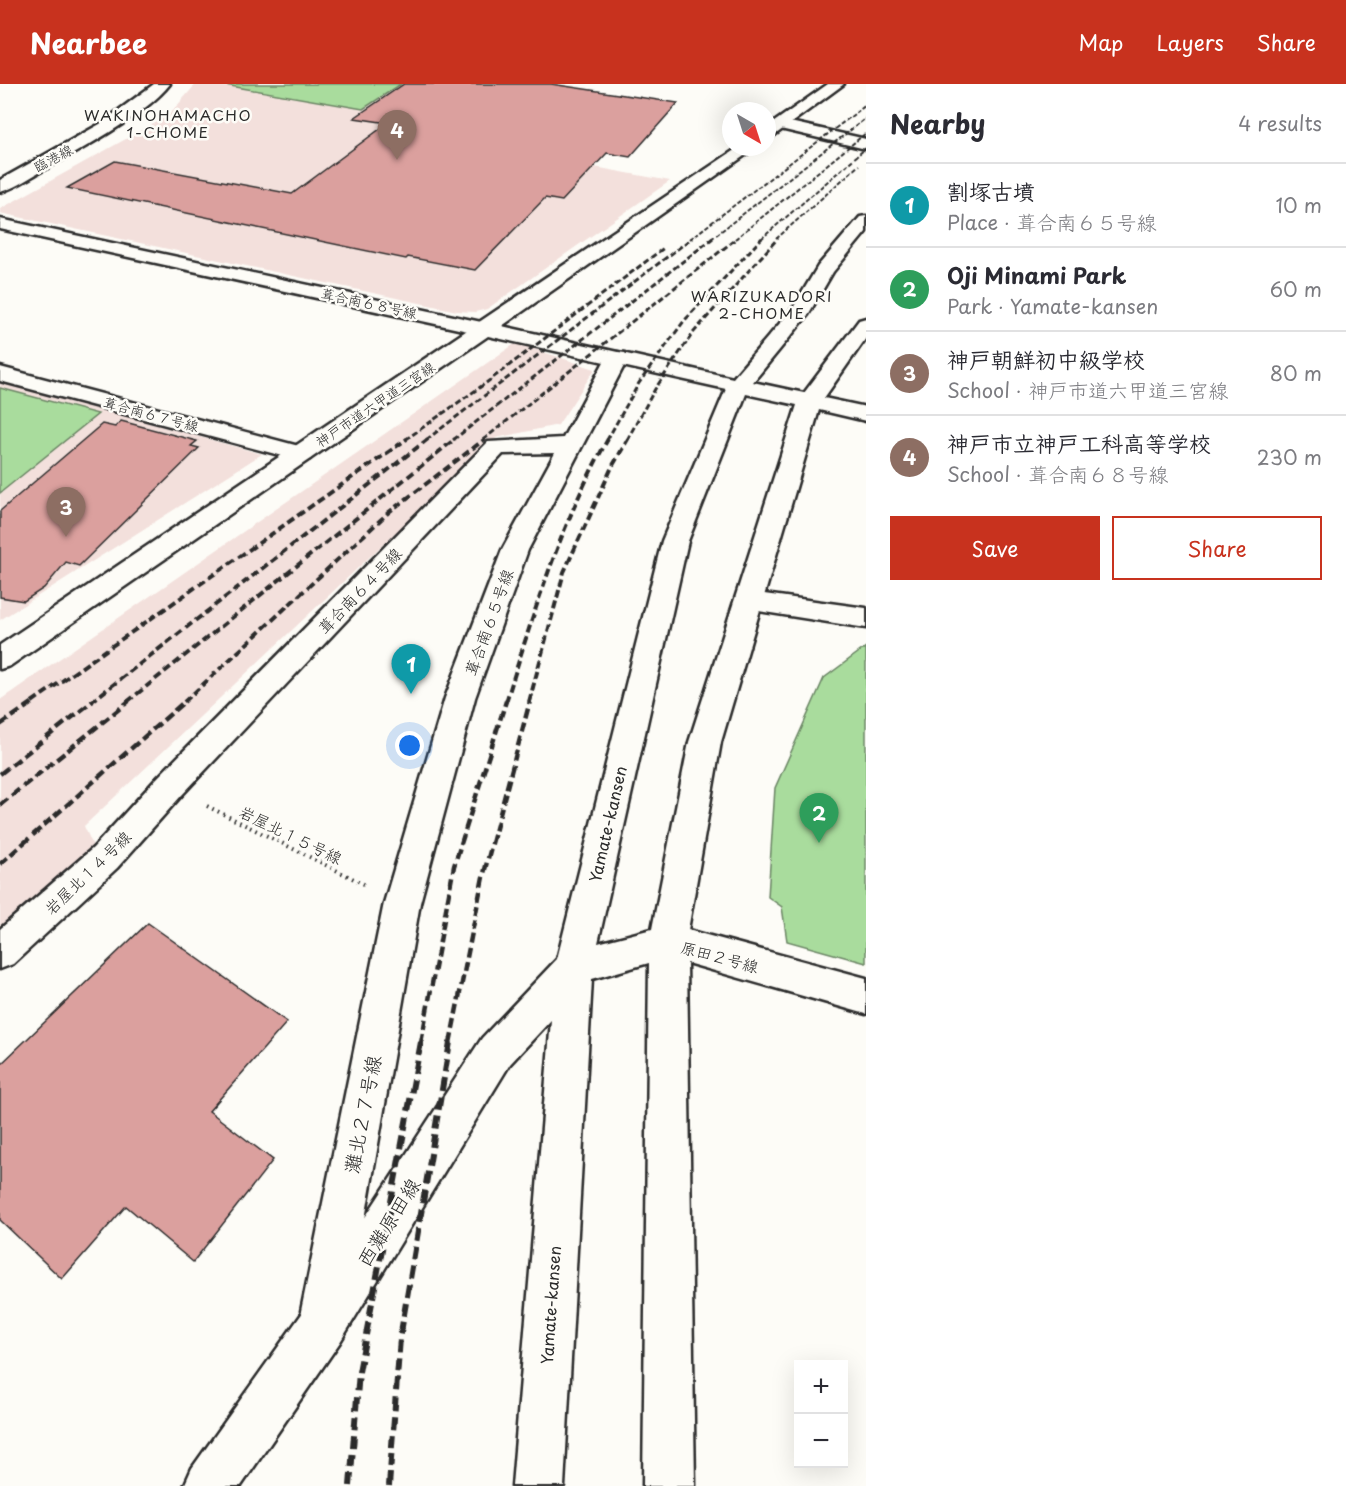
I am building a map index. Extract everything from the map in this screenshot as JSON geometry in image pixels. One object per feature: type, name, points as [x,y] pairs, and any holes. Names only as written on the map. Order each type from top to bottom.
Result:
[{"type":"street","name":"臨港線","points":[[0,187],[87,140],[145,100],[163,84]]},
{"type":"street","points":[[776,128],[837,84]]},
{"type":"street","points":[[781,125],[866,144]]},
{"type":"street","name":"神戸市道六甲道三宮線","points":[[0,659],[736,156]]},
{"type":"street","name":"Yamate-kansen","points":[[538,1486],[574,967],[675,541],[738,386],[801,311],[825,270],[866,221]]},
{"type":"street","name":"葺合南６８号線","points":[[0,224],[486,328],[866,414]]},
{"type":"street","points":[[669,1486],[668,941],[705,742],[750,602],[810,401],[866,324]]},
{"type":"street","name":"葺合南６５号線","points":[[402,903],[464,687],[515,550],[617,358]]},
{"type":"street","name":"葺合南６７号線","points":[[0,374],[302,454]]},
{"type":"street","name":"葺合南６４号線","points":[[169,787],[496,447],[571,445]]},
{"type":"street","points":[[750,602],[865,617]]},
{"type":"street","name":"岩屋北１４号線","points":[[0,952],[105,858],[169,787]]},
{"type":"street","name":"灘北２７号線","points":[[323,1325],[402,903]]},
{"type":"street","name":"原田２号線","points":[[574,967],[668,941],[866,996]]},
{"type":"street","name":"西灘原田線","points":[[210,1486],[323,1325],[496,1051],[574,967]]},
{"type":"path","name":"岩屋北１５号線","points":[[169,787],[402,903]]},
{"type":"shaded area","points":[[196,84],[558,84],[503,150],[670,181],[487,309],[475,312],[457,311],[0,213],[0,209],[169,115]]},
{"type":"shaded area","points":[[516,343],[595,369],[558,425],[496,438],[84,826],[94,848],[0,932],[0,700]]},
{"type":"shaded area","points":[[0,382],[262,454],[0,620]]},
{"type":"green space","points":[[219,84],[401,84],[363,109]]},
{"type":"green space","points":[[0,388],[98,414],[0,493]]},
{"type":"green space","points":[[866,647],[866,963],[787,941],[782,907],[768,897],[775,788],[824,678]]},
{"type":"building","points":[[404,84],[551,84],[678,103],[630,157],[607,153],[562,201],[545,198],[475,270],[408,257],[406,259],[67,188],[115,161],[292,194],[388,123],[354,118]]},
{"type":"building","points":[[121,421],[197,441],[191,446],[199,448],[79,566],[66,562],[44,588],[24,601],[0,597],[0,511],[102,424],[115,427]]},
{"type":"building","points":[[148,923],[287,1022],[209,1111],[273,1160],[193,1262],[126,1206],[62,1279],[0,1220],[0,1065]]},
{"type":"railway","points":[[690,239],[866,105]]},
{"type":"railway","points":[[711,239],[866,118]]},
{"type":"railway","points":[[735,239],[866,133]]},
{"type":"railway","points":[[761,239],[866,148]]},
{"type":"railway","points":[[776,239],[859,165]]},
{"type":"railway","points":[[426,440],[692,238]]},
{"type":"railway","points":[[453,440],[713,238]]},
{"type":"railway","points":[[483,440],[737,238]]},
{"type":"railway","points":[[627,440],[655,389],[693,333],[778,238]]},
{"type":"railway","points":[[607,440],[639,383],[684,321],[761,239]]},
{"type":"railway","points":[[405,440],[486,383],[665,247]]},
{"type":"railway","points":[[32,702],[407,439]]},
{"type":"railway","points":[[91,702],[428,439]]},
{"type":"railway","points":[[127,702],[455,439]]},
{"type":"railway","points":[[184,702],[389,512],[485,439]]},
{"type":"railway","points":[[506,702],[562,535],[591,470],[608,439]]},
{"type":"railway","points":[[529,702],[564,572],[612,467],[628,439]]},
{"type":"railway","points":[[0,725],[35,701]]},
{"type":"railway","points":[[0,774],[93,701]]},
{"type":"railway","points":[[0,805],[129,701]]},
{"type":"railway","points":[[0,864],[185,701]]},
{"type":"railway","points":[[421,1043],[454,866],[506,701]]},
{"type":"railway","points":[[450,1043],[483,877],[530,701]]},
{"type":"railway","points":[[350,1486],[359,1372],[421,1042]]},
{"type":"railway","points":[[389,1486],[400,1338],[450,1042]]},
{"type":"place","name":"神戸市立神戸工科高等学校","points":[[397,160]]},
{"type":"place","name":"神戸朝鮮初中級学校","points":[[66,537]]},
{"type":"place","name":"割塚古墳","points":[[411,694]]},
{"type":"place","name":"Oji Minami Park","points":[[819,843]]},
{"type":"district","name":"WAKINOHAMACHO 1-CHOME","points":[[168,122]]},
{"type":"district","name":"WARIZUKADORI 2-CHOME","points":[[762,304]]}]
